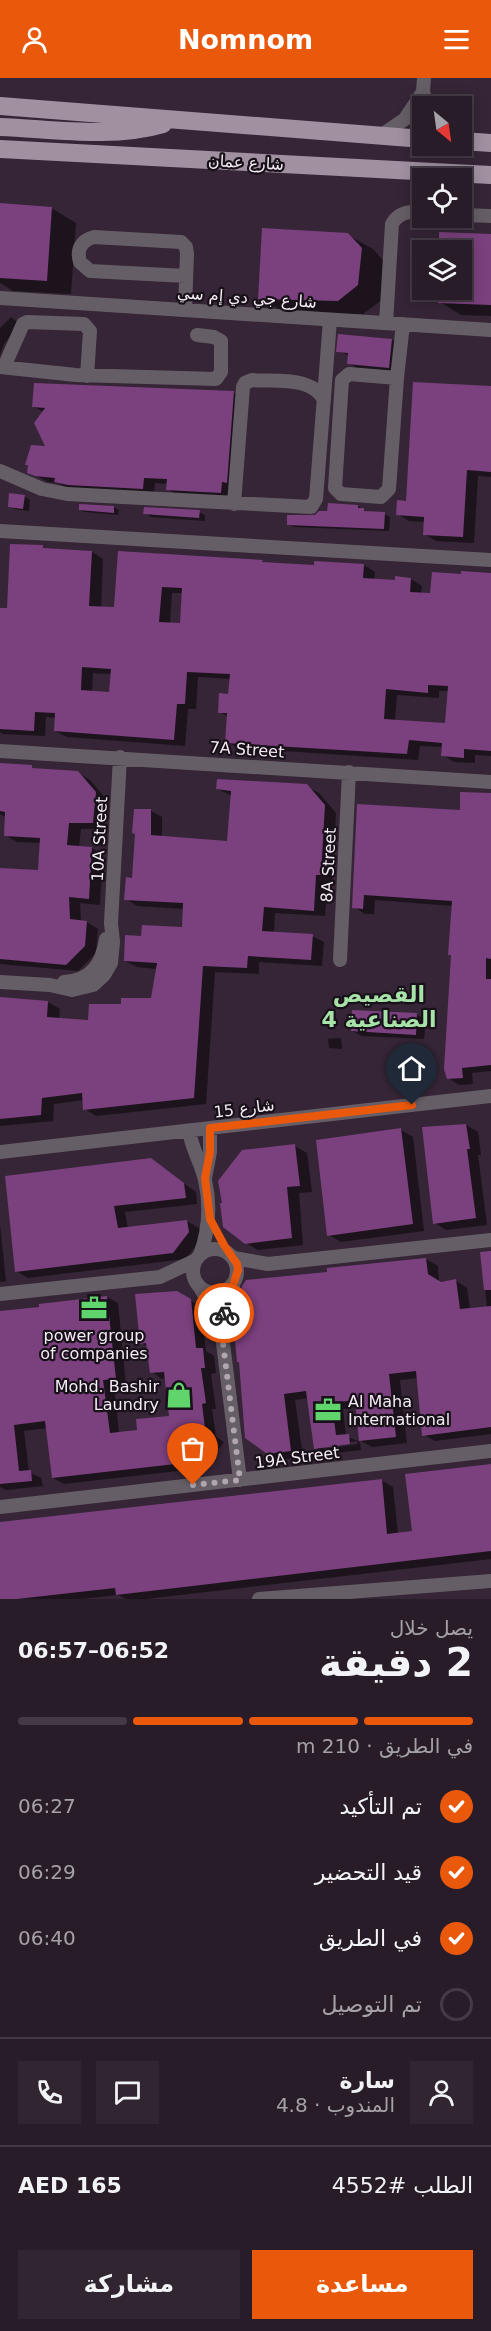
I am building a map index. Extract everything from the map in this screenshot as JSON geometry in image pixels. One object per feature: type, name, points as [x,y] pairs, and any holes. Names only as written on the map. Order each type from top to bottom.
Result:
[{"type":"main road","points":[[0,106],[412,140]]},
{"type":"main road","points":[[0,127],[114,132],[136,130],[177,120]]},
{"type":"main road","points":[[472,142],[491,143]]},
{"type":"main road","name":"شارع عمان","points":[[0,149],[491,175]]},
{"type":"street","points":[[378,138],[405,119],[423,85]]},
{"type":"street","points":[[386,323],[392,224],[400,215],[412,212]]},
{"type":"street","points":[[472,215],[491,216]]},
{"type":"street","points":[[184,310],[186,276],[187,250],[178,241],[94,237],[86,240],[80,248],[80,261],[90,271],[186,276]]},
{"type":"street","name":"شارع جي دي إم سي","points":[[0,298],[491,330]]},
{"type":"street","points":[[0,471],[42,489],[60,493],[307,508],[314,505],[330,320]]},
{"type":"street","points":[[87,376],[90,331],[84,324],[27,322],[23,324],[2,367],[87,376],[216,379],[221,372],[221,341],[214,337],[197,335]]},
{"type":"street","points":[[397,378],[352,374],[346,375],[342,380],[335,485],[336,491],[341,494],[381,497],[387,493],[403,324]]},
{"type":"street","points":[[234,504],[245,383],[252,380],[309,384],[324,400]]},
{"type":"street","points":[[0,531],[491,560]]},
{"type":"street","name":"7A Street","points":[[0,751],[491,782]]},
{"type":"street","name":"10A Street","points":[[0,982],[50,985],[78,980],[94,970],[104,953],[111,923],[120,757]]},
{"type":"street","name":"8A Street","points":[[340,960],[349,772]]},
{"type":"street","name":"شارع 15","points":[[0,1152],[491,1096]]},
{"type":"street","points":[[205,1178],[210,1152],[210,1128]]},
{"type":"street","points":[[189,1131],[205,1178],[210,1219],[238,1270],[225,1306],[221,1327],[240,1480]]},
{"type":"street","points":[[210,1219],[194,1277],[221,1327]]},
{"type":"street","points":[[0,1294],[160,1277],[198,1258],[205,1251],[217,1249],[232,1256],[268,1264],[491,1240]]},
{"type":"street","points":[[160,1277],[218,1294],[268,1264]]},
{"type":"street","name":"19A Street","points":[[0,1507],[491,1451]]},
{"type":"street","points":[[259,1599],[491,1581]]},
{"type":"building","points":[[0,203],[52,207],[47,281],[0,278]]},
{"type":"building","points":[[262,228],[348,233],[362,248],[358,285],[338,301],[258,299]]},
{"type":"building","points":[[439,232],[491,234],[491,305],[438,303],[438,300],[472,300],[472,240],[439,240]]},
{"type":"building","points":[[338,334],[392,339],[389,368],[347,364],[348,353],[336,352]]},
{"type":"building","points":[[413,382],[491,386],[491,472],[467,470],[463,537],[423,535],[424,517],[396,515],[397,500],[406,501]]},
{"type":"building","points":[[34,383],[234,391],[227,483],[222,482],[221,493],[166,490],[167,479],[144,478],[143,489],[68,485],[54,482],[55,478],[27,473],[28,465],[25,465],[31,445],[45,446],[34,423],[45,408],[32,407]]},
{"type":"building","points":[[9,493],[25,495],[23,509],[8,507]]},
{"type":"building","points":[[328,503],[358,505],[358,508],[364,508],[364,511],[385,512],[384,529],[287,525],[287,515],[315,515],[319,511],[327,511]]},
{"type":"building","points":[[79,504],[114,506],[114,513],[79,510]]},
{"type":"building","points":[[144,507],[200,510],[199,518],[143,514]]},
{"type":"building","points":[[10,544],[43,545],[43,548],[92,551],[89,606],[114,607],[118,551],[314,565],[314,561],[364,564],[363,578],[395,580],[395,576],[411,578],[410,592],[430,593],[432,572],[491,573],[491,751],[464,749],[464,758],[441,756],[442,743],[409,740],[407,754],[225,743],[227,713],[218,713],[219,693],[228,694],[230,674],[187,672],[185,704],[177,704],[174,740],[54,731],[55,713],[35,712],[34,731],[0,729],[0,608],[7,608]],"holes":[[[162,587],[182,588],[180,623],[159,622]],[[82,667],[111,669],[109,692],[81,690]],[[428,685],[448,686],[445,723],[384,719],[386,689],[428,693]]]},
{"type":"building","points":[[0,763],[78,771],[96,792],[93,823],[69,823],[67,845],[92,847],[89,899],[69,897],[70,919],[87,921],[85,946],[66,965],[0,959],[0,868],[38,870],[40,838],[4,836],[5,812],[0,811]]},
{"type":"building","points":[[217,779],[307,784],[325,805],[321,875],[316,875],[314,911],[264,907],[262,931],[313,934],[311,960],[248,956],[247,968],[203,966],[194,1098],[83,1110],[82,1093],[42,1098],[41,1115],[0,1119],[0,997],[48,1001],[47,1017],[88,1020],[89,1004],[121,1004],[121,998],[151,998],[157,963],[124,961],[125,935],[141,936],[142,925],[182,927],[183,903],[124,900],[126,877],[132,878],[134,809],[151,809],[151,835],[227,841],[231,791],[216,789]]},
{"type":"building","points":[[460,792],[491,793],[491,959],[486,958],[486,979],[491,979],[491,1065],[462,1068],[463,1078],[447,1079],[444,1069],[452,901],[364,895],[363,909],[352,908],[357,804],[460,810]]},
{"type":"building","points":[[352,1010],[417,1013],[416,1035],[351,1031]]},
{"type":"building","points":[[466,1124],[476,1218],[433,1224],[422,1127]]},
{"type":"building","points":[[401,1128],[413,1224],[327,1236],[316,1140]]},
{"type":"building","points":[[295,1144],[300,1186],[287,1187],[292,1238],[245,1244],[223,1227],[218,1181],[242,1150]]},
{"type":"building","points":[[151,1158],[184,1183],[186,1198],[114,1206],[118,1228],[187,1220],[189,1232],[173,1253],[15,1272],[5,1176]]},
{"type":"building","points":[[491,1251],[491,1290],[484,1290],[480,1252]]},
{"type":"building","points":[[426,1258],[428,1274],[441,1282],[456,1279],[460,1309],[491,1306],[491,1427],[422,1436],[416,1371],[389,1374],[396,1437],[359,1441],[355,1400],[332,1403],[336,1435],[349,1434],[350,1444],[314,1449],[306,1391],[284,1394],[291,1451],[267,1454],[245,1438],[233,1319],[242,1286],[246,1280],[327,1272],[327,1268]]},
{"type":"building","points":[[177,1291],[191,1299],[196,1348],[203,1348],[205,1368],[201,1368],[206,1403],[202,1404],[206,1436],[215,1435],[193,1462],[52,1478],[45,1421],[14,1425],[19,1471],[31,1470],[32,1481],[0,1484],[0,1311],[107,1296],[116,1379],[103,1380],[110,1433],[137,1430],[136,1419],[169,1416],[164,1372],[150,1373],[146,1343],[140,1344],[135,1294]]},
{"type":"building","points":[[491,1464],[491,1551],[116,1595],[115,1588],[0,1599],[0,1522],[382,1479],[387,1534],[412,1531],[405,1474]]},
{"type":"way so far","points":[[193,1485],[240,1480],[221,1327],[224,1313]]},
{"type":"place","name":"power group of companies","points":[[94,1308]]},
{"type":"place","name":"Mohd. Bashir Laundry","points":[[179,1395]]},
{"type":"place","name":"Al Maha International","points":[[328,1410]]},
{"type":"district","name":"القصيص الصناعية 4","points":[[379,1006]]},
{"type":"route","points":[[224,1313],[238,1270],[234,1258],[210,1219],[205,1178],[211,1144],[210,1128],[412,1105]]}]
